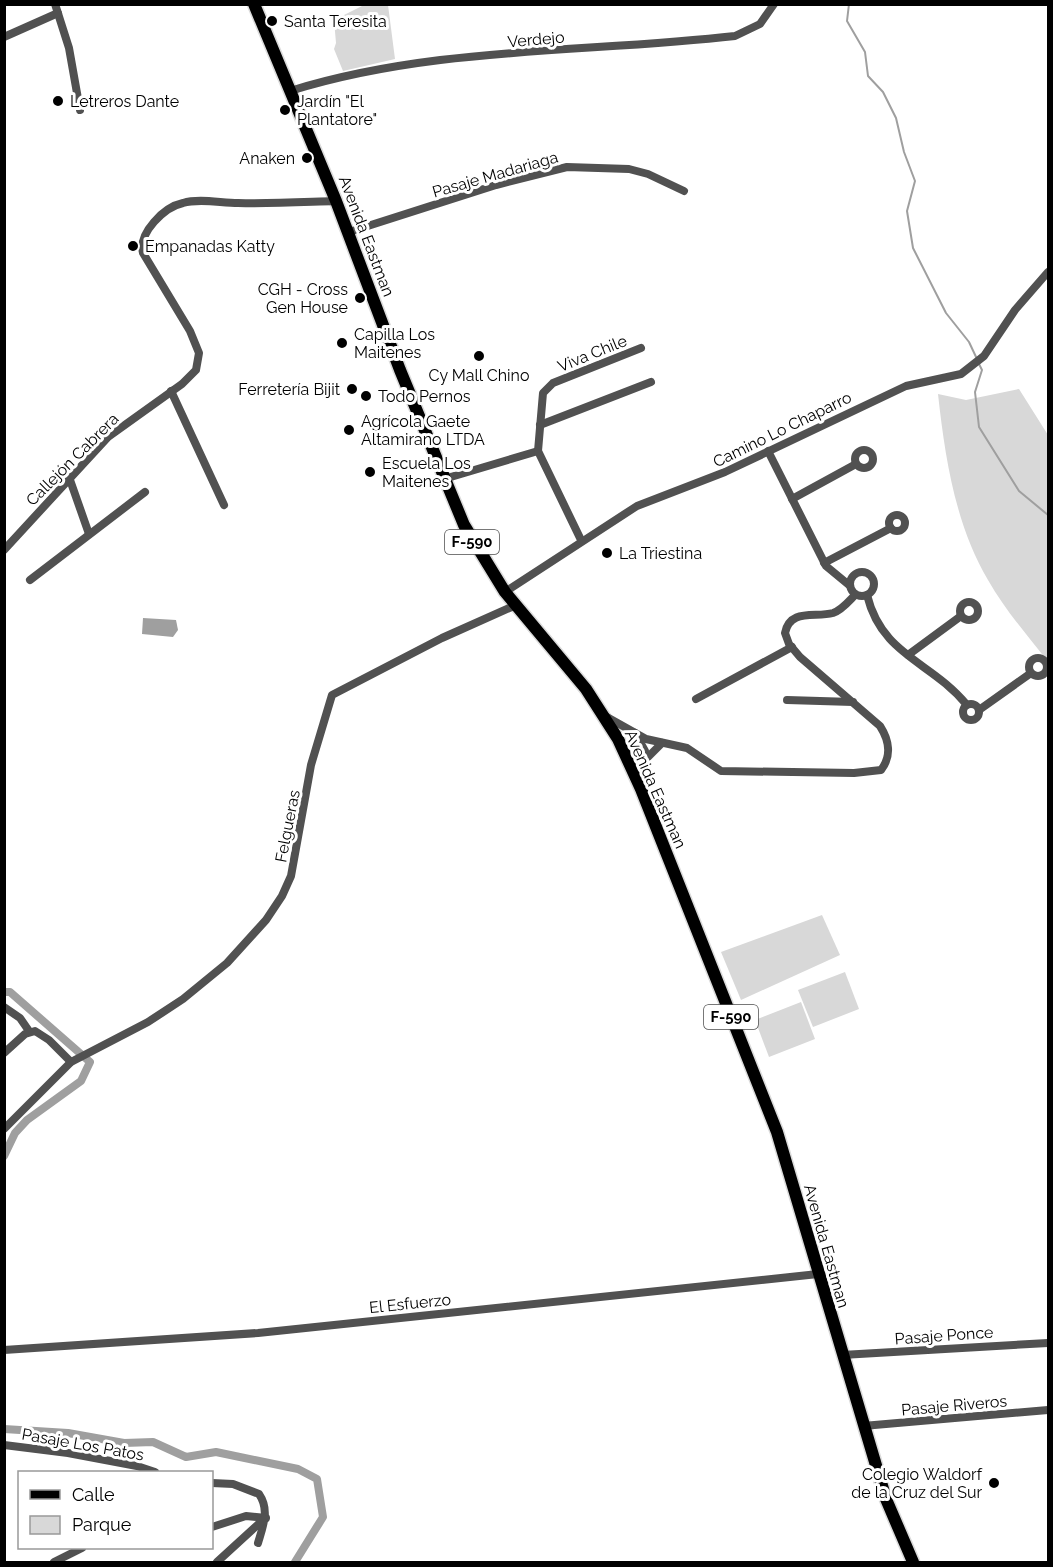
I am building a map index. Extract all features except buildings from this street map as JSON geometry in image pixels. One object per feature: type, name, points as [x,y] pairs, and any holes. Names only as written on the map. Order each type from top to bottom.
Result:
[{"type":"main road","name":"Avenida Eastman","points":[[254,4],[349,232],[444,479],[469,536],[505,592],[586,689],[623,748],[641,789],[777,1132],[886,1499],[914,1563]]},
{"type":"street","points":[[55,4],[69,48],[80,110]]},
{"type":"street","name":"Verdejo","points":[[290,91],[363,71],[439,60],[735,36],[760,24],[774,4]]},
{"type":"street","points":[[4,37],[58,13]]},
{"type":"street","name":"Pasaje Madariaga","points":[[349,232],[496,185],[567,167],[629,169],[648,174],[684,191]]},
{"type":"street","name":"Callejón Cabrera","points":[[4,550],[69,477],[116,430],[194,374],[199,362],[199,353],[183,316],[143,253],[142,241],[147,231],[172,207],[188,202],[268,204],[336,201]]},
{"type":"street","name":"Camino Lo Chaparro","points":[[505,592],[581,540],[637,506],[719,475],[906,386],[954,376],[972,368],[984,356],[1015,310],[1048,272]]},
{"type":"street","name":"Viva Chile","points":[[538,451],[543,393],[547,387],[641,348]]},
{"type":"street","points":[[540,425],[651,382]]},
{"type":"street","points":[[171,391],[224,505]]},
{"type":"street","points":[[444,479],[538,451],[581,540]]},
{"type":"street","points":[[768,451],[824,562],[833,575],[849,585],[855,595]]},
{"type":"street","points":[[792,499],[856,464]]},
{"type":"street","points":[[69,477],[89,534]]},
{"type":"street","points":[[30,580],[145,492]]},
{"type":"street","points":[[824,562],[891,528]]},
{"type":"street","points":[[849,585],[850,578],[856,573],[867,573],[873,578],[874,586],[867,595]]},
{"type":"street","points":[[603,715],[634,732],[662,743],[687,748],[721,771],[854,773],[881,771],[888,752],[885,735],[873,718],[792,647],[785,633],[793,619],[798,616],[836,612],[855,595],[867,595]]},
{"type":"street","points":[[867,595],[880,629],[967,705]]},
{"type":"street","name":"Felgueras","points":[[4,1130],[73,1061],[148,1022],[198,988],[241,949],[277,905],[293,866],[311,765],[332,695],[442,638],[516,605]]},
{"type":"street","points":[[908,655],[962,616]]},
{"type":"street","points":[[696,699],[792,647]]},
{"type":"street","points":[[979,710],[974,704],[967,705],[963,711],[969,719],[976,718],[979,710],[1031,673]]},
{"type":"street","points":[[787,700],[854,702]]},
{"type":"street","points":[[634,732],[643,746],[645,760],[641,789]]},
{"type":"street","points":[[645,760],[662,743]]},
{"type":"street","points":[[4,1007],[20,1018],[30,1031],[41,1033],[73,1061]]},
{"type":"street","points":[[4,1053],[30,1031]]},
{"type":"street","name":"El Esfuerzo","points":[[4,1350],[258,1333],[818,1274]]},
{"type":"street","name":"Pasaje Ponce","points":[[842,1355],[1048,1343]]},
{"type":"street","name":"Pasaje Riveros","points":[[863,1426],[1048,1410]]},
{"type":"street","name":"Pasaje Los Patos","points":[[4,1445],[68,1453],[137,1466],[150,1471]]},
{"type":"street","points":[[213,1483],[233,1484],[259,1494],[264,1503],[266,1518],[258,1543]]},
{"type":"street","points":[[213,1527],[246,1516],[266,1518]]},
{"type":"street","points":[[217,1563],[266,1518]]},
{"type":"street","points":[[54,1563],[80,1549]]},
{"type":"green space","points":[[364,5],[388,5],[395,59],[343,71],[334,49],[336,43],[334,20]]},
{"type":"green space","points":[[1019,389],[1048,435],[1048,662],[995,591],[967,536],[948,466],[938,394],[966,400]]},
{"type":"green space","points":[[822,915],[840,955],[741,1000],[721,952]]},
{"type":"green space","points":[[845,972],[859,1009],[813,1027],[798,990]]},
{"type":"green space","points":[[801,1002],[815,1039],[769,1057],[755,1020]]},
{"type":"shaded area","points":[[143,618],[176,620],[178,630],[173,637],[142,634]]},
{"type":"waterway","points":[[849,4],[847,21],[865,52],[868,76],[883,92],[896,118],[904,152],[915,181],[907,211],[913,248],[946,313],[969,342],[977,359]]},
{"type":"waterway","points":[[979,364],[982,370],[975,392],[979,427],[1019,491],[1048,515]]},
{"type":"waterway","points":[[4,992],[10,992],[90,1062],[81,1081],[27,1120],[15,1133],[4,1156]]},
{"type":"waterway","points":[[4,1429],[68,1433],[124,1443],[153,1442],[186,1457],[216,1452],[298,1469],[317,1479],[323,1517],[295,1562]]},
{"type":"place","name":"Santa Teresita","points":[[272,21]]},
{"type":"place","name":"Letreros Dante","points":[[58,101]]},
{"type":"place","name":"Jardín \"El Plantatore\"","points":[[285,110]]},
{"type":"place","name":"Anaken","points":[[307,158]]},
{"type":"place","name":"Empanadas Katty","points":[[133,246]]},
{"type":"place","name":"CGH - Cross Gen House","points":[[360,298]]},
{"type":"place","name":"Capilla Los Maitenes","points":[[342,343]]},
{"type":"place","name":"Cy Mall Chino","points":[[479,356]]},
{"type":"place","name":"Ferretería Bijit","points":[[352,389]]},
{"type":"place","name":"Todo Pernos","points":[[366,396]]},
{"type":"place","name":"Agrícola Gaete Altamirano LTDA","points":[[349,430]]},
{"type":"place","name":"Escuela Los Maitenes","points":[[370,472]]},
{"type":"place","name":"La Triestina","points":[[607,553]]},
{"type":"place","name":"Colegio Waldorf de la Cruz del Sur","points":[[994,1483]]}]
